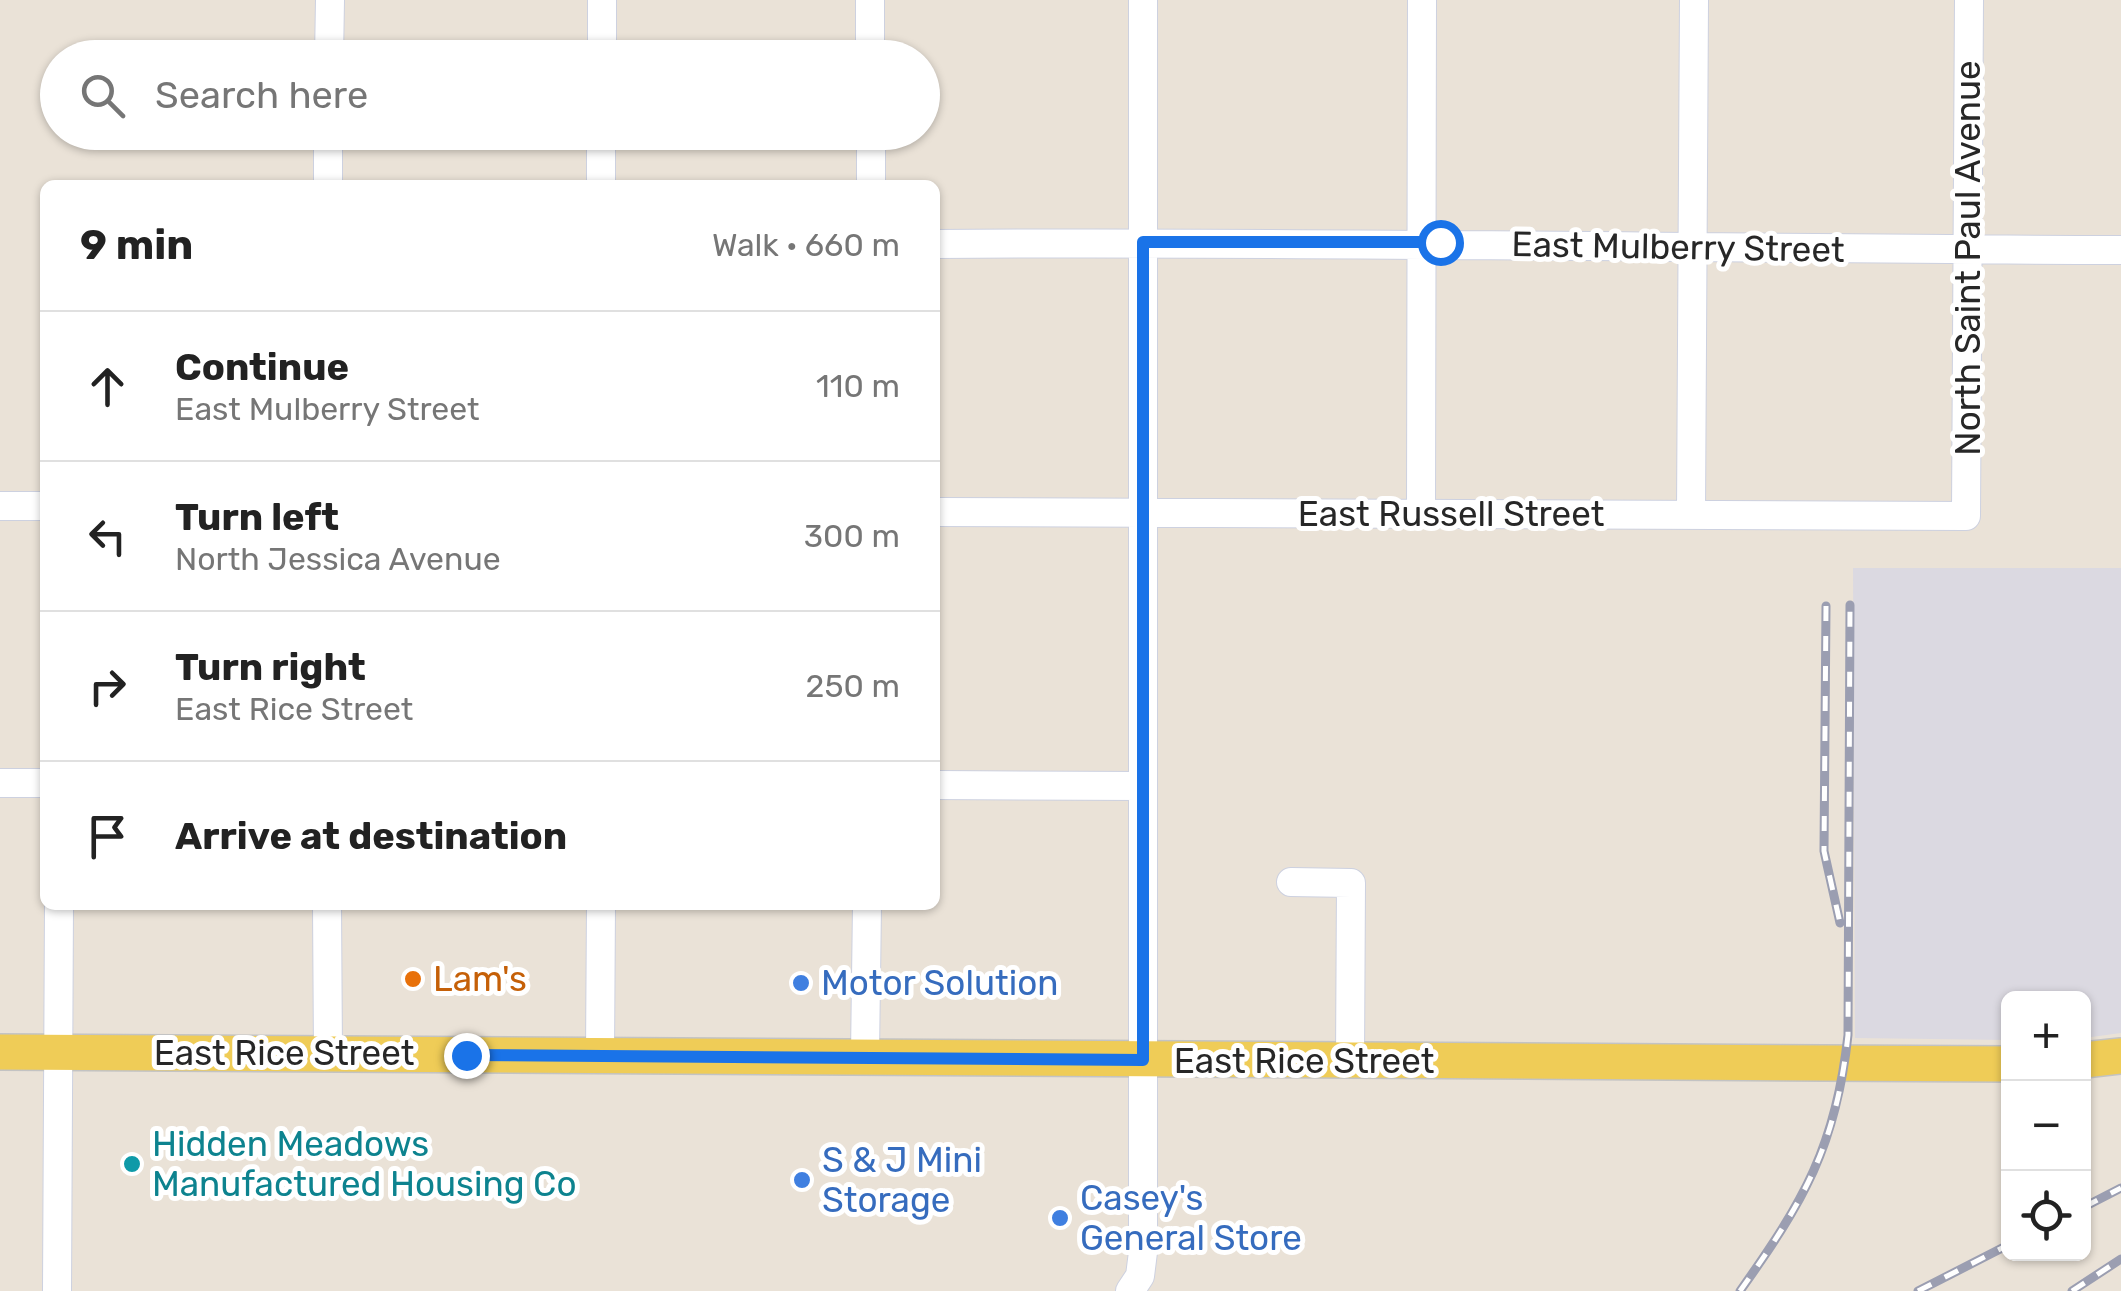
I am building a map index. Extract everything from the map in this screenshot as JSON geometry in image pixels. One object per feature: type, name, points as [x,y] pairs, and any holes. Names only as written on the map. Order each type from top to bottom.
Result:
[{"type":"main road","name":"East Rice Street","points":[[0,1052],[2001,1064]]},
{"type":"main road","points":[[2091,1059],[2121,1056]]},
{"type":"street","points":[[329,40],[330,0]]},
{"type":"street","points":[[602,0],[602,40]]},
{"type":"street","points":[[870,0],[870,40]]},
{"type":"street","points":[[1130,1291],[1142,1265],[1143,0]]},
{"type":"street","points":[[1420,514],[1422,0]]},
{"type":"street","points":[[1691,516],[1694,0]]},
{"type":"street","name":"North Saint Paul Avenue","points":[[1966,516],[1969,0]]},
{"type":"street","points":[[328,150],[328,180]]},
{"type":"street","points":[[601,180],[602,150]]},
{"type":"street","points":[[871,150],[871,180]]},
{"type":"street","name":"East Mulberry Street","points":[[940,244],[1421,242],[2121,250]]},
{"type":"street","points":[[0,506],[40,506]]},
{"type":"street","name":"East Russell Street","points":[[940,512],[1966,516]]},
{"type":"street","points":[[0,783],[40,783]]},
{"type":"street","points":[[940,785],[1142,786]]},
{"type":"street","points":[[1291,882],[1351,883],[1350,1061]]},
{"type":"street","points":[[56,1291],[58,910]]},
{"type":"street","points":[[328,910],[328,1054]]},
{"type":"street","points":[[600,1056],[601,910]]},
{"type":"street","points":[[865,1056],[868,910]]},
{"type":"shaded area","points":[[1853,568],[2121,568],[2121,1033],[2091,1037],[2091,991],[2001,991],[2001,1040],[1855,1038]]},
{"type":"railway","points":[[1740,1291],[1782,1229],[1814,1171],[1843,1074],[1848,1035],[1850,605]]},
{"type":"railway","points":[[1826,606],[1824,851],[1840,923]]},
{"type":"railway","points":[[2091,1203],[2121,1188]]},
{"type":"railway","points":[[1918,1291],[2001,1249]]},
{"type":"railway","points":[[2072,1291],[2121,1259]]},
{"type":"place","name":"Lam's","points":[[413,979]]},
{"type":"place","name":"Motor Solution","points":[[801,983]]},
{"type":"place","name":"Hidden Meadows Manufactured Housing Co","points":[[132,1164]]},
{"type":"place","name":"S & J Mini Storage","points":[[802,1180]]},
{"type":"place","name":"Casey's General Store","points":[[1060,1218]]},
{"type":"route","points":[[466,1055],[1143,1060],[1143,242],[1440,242]]}]
